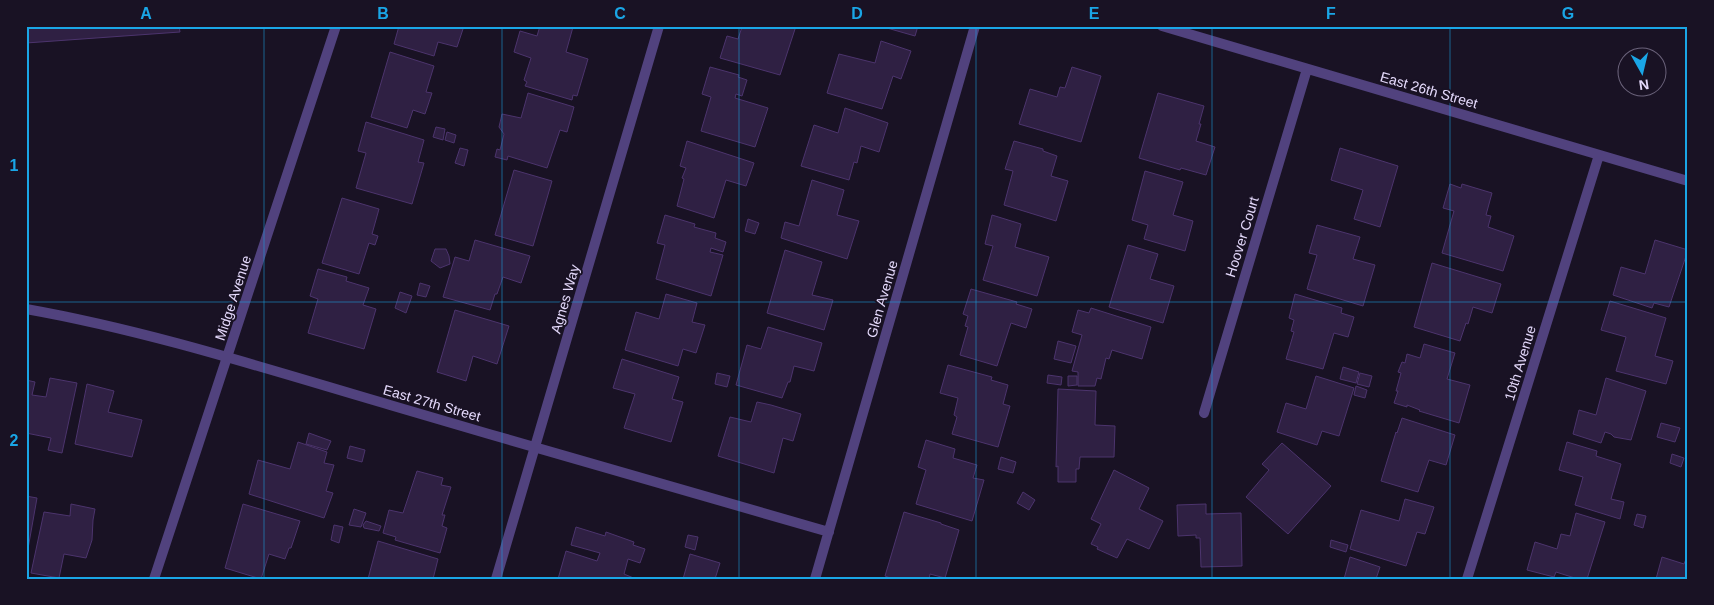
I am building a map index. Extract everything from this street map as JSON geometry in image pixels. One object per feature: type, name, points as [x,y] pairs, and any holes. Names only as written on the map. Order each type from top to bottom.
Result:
[{"type":"street","name":"Midge Avenue","points":[[154,579],[336,26]]},
{"type":"street","name":"Agnes Way","points":[[496,579],[659,26]]},
{"type":"street","name":"Glen Avenue","points":[[815,579],[974,26]]},
{"type":"street","name":"East 26th Street","points":[[1162,26],[1688,181]]},
{"type":"street","name":"Hoover Court","points":[[1204,413],[1307,69]]},
{"type":"street","name":"10th Avenue","points":[[1467,579],[1599,155]]},
{"type":"street","name":"East 27th Street","points":[[26,309],[77,318],[228,357],[828,532]]},
{"type":"building","points":[[26,26],[179,26],[180,32],[26,43]]},
{"type":"building","points":[[399,26],[464,26],[457,47],[438,42],[434,56],[394,44]]},
{"type":"building","points":[[540,26],[573,27],[566,52],[588,59],[577,96],[573,95],[572,100],[525,86],[527,82],[524,80],[531,58],[514,52],[520,31],[537,36]]},
{"type":"building","points":[[739,26],[796,26],[780,75],[720,58],[727,36],[738,39],[742,27]]},
{"type":"building","points":[[880,26],[918,26],[915,36]]},
{"type":"building","points":[[881,41],[911,51],[901,79],[893,76],[882,109],[827,93],[839,54],[875,63]]},
{"type":"building","points":[[390,52],[434,66],[426,92],[432,93],[425,114],[413,110],[407,128],[371,117]]},
{"type":"building","points":[[710,67],[739,75],[738,77],[747,80],[742,96],[736,94],[735,98],[768,108],[755,147],[701,131],[711,97],[702,94]]},
{"type":"building","points":[[1072,67],[1101,76],[1081,142],[1019,124],[1030,89],[1057,97],[1060,87],[1065,88]]},
{"type":"building","points":[[528,93],[574,107],[567,132],[560,130],[547,168],[508,156],[507,160],[495,157],[497,149],[500,150],[504,134],[499,127],[502,114],[521,118]]},
{"type":"building","points":[[1158,93],[1204,106],[1196,141],[1215,147],[1206,175],[1181,168],[1180,170],[1139,158]]},
{"type":"building","points":[[845,108],[888,123],[879,152],[861,146],[857,163],[854,162],[849,180],[801,166],[814,125],[838,133]]},
{"type":"building","points":[[366,122],[424,140],[418,162],[424,163],[412,204],[356,188],[366,153],[358,151]]},
{"type":"building","points":[[436,127],[445,129],[443,140],[433,137]]},
{"type":"building","points":[[447,132],[456,135],[454,143],[445,140]]},
{"type":"building","points":[[687,141],[754,163],[746,186],[726,180],[714,218],[677,206],[684,179],[682,178],[686,168],[680,166]]},
{"type":"building","points":[[1014,141],[1043,149],[1043,151],[1057,156],[1051,176],[1068,181],[1056,221],[1004,205],[1013,171],[1005,169]]},
{"type":"building","points":[[460,148],[468,150],[464,166],[455,163]]},
{"type":"building","points":[[1340,148],[1398,166],[1380,227],[1354,219],[1363,190],[1331,180]]},
{"type":"building","points":[[514,170],[552,181],[533,246],[495,235]]},
{"type":"building","points":[[1145,171],[1183,182],[1173,215],[1193,221],[1185,251],[1144,239],[1148,225],[1132,220]]},
{"type":"building","points":[[812,180],[844,190],[837,215],[859,221],[847,259],[781,238],[785,222],[799,226]]},
{"type":"building","points":[[1450,184],[1461,188],[1462,184],[1492,193],[1486,215],[1491,216],[1488,227],[1514,236],[1503,271],[1442,253],[1454,211],[1443,208]]},
{"type":"building","points":[[342,198],[379,209],[372,234],[378,236],[375,245],[369,243],[359,274],[322,263]]},
{"type":"building","points":[[665,215],[695,224],[694,227],[716,233],[715,238],[726,242],[723,252],[711,248],[710,252],[723,255],[711,296],[656,279],[665,245],[657,243]]},
{"type":"building","points":[[992,215],[1021,224],[1015,247],[1049,257],[1037,296],[983,280],[993,246],[985,244]]},
{"type":"building","points":[[748,219],[759,223],[755,234],[745,231]]},
{"type":"building","points":[[1317,225],[1360,237],[1353,259],[1375,265],[1363,306],[1307,289],[1317,255],[1309,253]]},
{"type":"building","points":[[475,240],[530,256],[521,283],[503,277],[490,310],[443,297],[455,257],[469,261]]},
{"type":"building","points":[[1655,240],[1688,250],[1669,307],[1654,303],[1652,308],[1613,295],[1621,267],[1645,274]]},
{"type":"building","points":[[1128,245],[1158,254],[1150,279],[1174,286],[1163,323],[1109,307]]},
{"type":"building","points":[[435,249],[446,249],[450,264],[440,268],[431,261]]},
{"type":"building","points":[[785,250],[822,262],[812,295],[833,300],[824,330],[767,313]]},
{"type":"building","points":[[1432,263],[1501,284],[1492,313],[1473,307],[1460,341],[1414,327]]},
{"type":"building","points":[[318,269],[347,277],[346,281],[369,288],[363,305],[376,309],[364,349],[308,333],[318,299],[310,296]]},
{"type":"building","points":[[420,283],[430,286],[426,297],[417,295]]},
{"type":"building","points":[[971,289],[1017,302],[1016,304],[1032,309],[1026,328],[1011,323],[997,366],[960,355],[968,327],[965,326],[968,316],[963,314]]},
{"type":"building","points":[[400,292],[412,296],[406,313],[395,308]]},
{"type":"building","points":[[666,294],[697,303],[692,322],[705,325],[696,353],[683,349],[678,366],[625,350],[636,312],[659,319]]},
{"type":"building","points":[[1295,294],[1342,308],[1341,313],[1354,317],[1348,337],[1334,333],[1323,369],[1286,359],[1294,332],[1291,331],[1294,320],[1289,318]]},
{"type":"building","points":[[1610,301],[1666,318],[1655,356],[1673,361],[1666,384],[1616,371],[1626,337],[1601,330]]},
{"type":"building","points":[[1091,308],[1151,327],[1142,359],[1112,350],[1109,359],[1106,358],[1101,379],[1097,378],[1095,386],[1078,386],[1078,372],[1072,371],[1082,335],[1072,332],[1078,310],[1089,313]]},
{"type":"building","points":[[455,310],[509,326],[497,364],[473,356],[466,381],[437,372]]},
{"type":"building","points":[[768,327],[822,343],[814,371],[794,366],[790,382],[788,382],[782,398],[736,385],[747,345],[761,349]]},
{"type":"building","points":[[1058,341],[1076,346],[1071,363],[1054,359]]},
{"type":"building","points":[[1424,344],[1455,353],[1447,379],[1470,385],[1459,423],[1419,411],[1407,405],[1407,407],[1394,403],[1401,373],[1398,372],[1402,362],[1405,363],[1407,354],[1420,358]]},
{"type":"building","points":[[622,359],[679,377],[672,399],[683,402],[671,442],[624,428],[635,394],[613,388]]},
{"type":"building","points":[[948,365],[992,377],[991,380],[1008,385],[1003,404],[1010,406],[998,447],[952,434],[957,417],[954,415],[958,398],[940,393]]},
{"type":"building","points":[[1343,367],[1359,372],[1356,383],[1340,379]]},
{"type":"building","points":[[717,373],[730,376],[727,387],[715,384]]},
{"type":"building","points":[[1360,373],[1372,376],[1369,387],[1357,384]]},
{"type":"building","points":[[1048,375],[1062,377],[1061,385],[1047,383]]},
{"type":"building","points":[[1068,376],[1077,376],[1077,385],[1068,386]]},
{"type":"building","points":[[1316,376],[1354,388],[1339,436],[1322,431],[1317,445],[1277,432],[1286,403],[1306,409]]},
{"type":"building","points":[[50,378],[77,383],[62,453],[48,450],[51,438],[26,433],[26,380],[35,382],[32,395],[46,397]]},
{"type":"building","points":[[1606,378],[1646,391],[1631,440],[1614,437],[1605,432],[1601,443],[1573,434],[1579,410],[1596,415]]},
{"type":"building","points":[[87,384],[114,391],[108,412],[142,420],[132,457],[75,444]]},
{"type":"building","points":[[1356,386],[1367,390],[1365,398],[1354,395]]},
{"type":"building","points":[[1058,389],[1096,391],[1095,425],[1115,426],[1114,457],[1080,457],[1079,469],[1076,469],[1076,482],[1058,482],[1058,466],[1056,467]]},
{"type":"building","points":[[757,402],[801,414],[793,441],[783,438],[774,473],[718,456],[730,417],[751,422]]},
{"type":"building","points":[[1402,418],[1455,435],[1446,465],[1429,460],[1418,492],[1381,481]]},
{"type":"building","points":[[1661,423],[1680,428],[1675,442],[1657,437]]},
{"type":"building","points":[[309,433],[331,441],[327,450],[306,444]]},
{"type":"building","points":[[926,440],[955,449],[953,458],[977,465],[973,478],[984,480],[972,521],[916,504],[926,470],[918,467]]},
{"type":"building","points":[[298,442],[327,452],[324,463],[334,465],[326,491],[333,493],[324,518],[249,494],[258,460],[290,469]]},
{"type":"building","points":[[1567,442],[1597,451],[1596,456],[1621,464],[1611,499],[1624,502],[1620,519],[1575,505],[1583,477],[1559,470]]},
{"type":"building","points":[[1282,443],[1331,486],[1288,534],[1246,497],[1269,470],[1262,464]]},
{"type":"building","points":[[350,446],[365,450],[362,462],[347,458]]},
{"type":"building","points":[[1672,454],[1684,458],[1681,467],[1670,463]]},
{"type":"building","points":[[1001,457],[1016,462],[1013,473],[998,469]]},
{"type":"building","points":[[1114,470],[1149,488],[1139,509],[1163,521],[1149,549],[1127,539],[1117,558],[1097,549],[1098,547],[1091,544],[1101,524],[1091,519]]},
{"type":"building","points":[[417,471],[443,478],[441,485],[451,487],[442,515],[445,515],[442,526],[447,528],[440,553],[395,540],[396,537],[383,533],[389,510],[403,513]]},
{"type":"building","points":[[1023,492],[1035,500],[1029,510],[1017,503]]},
{"type":"building","points":[[26,496],[37,498],[26,560]]},
{"type":"building","points":[[1405,499],[1434,507],[1425,534],[1417,532],[1406,566],[1350,549],[1361,510],[1399,521]]},
{"type":"building","points":[[71,504],[95,509],[92,540],[86,558],[64,554],[59,578],[31,573],[44,512],[70,516]]},
{"type":"building","points":[[243,504],[300,521],[291,548],[289,548],[285,559],[269,554],[261,579],[225,568]]},
{"type":"building","points":[[1206,504],[1206,514],[1241,513],[1242,566],[1201,567],[1200,538],[1196,538],[1196,535],[1178,536],[1177,505]]},
{"type":"building","points":[[354,509],[366,513],[361,527],[349,525]]},
{"type":"building","points":[[904,512],[959,530],[945,578],[930,574],[929,579],[893,579],[885,576]]},
{"type":"building","points":[[1576,513],[1605,522],[1587,579],[1578,579],[1556,572],[1554,577],[1527,570],[1535,542],[1557,549],[1561,534],[1570,536]]},
{"type":"building","points":[[1637,514],[1646,516],[1643,528],[1634,525]]},
{"type":"building","points":[[366,521],[381,526],[379,531],[364,528],[363,525]]},
{"type":"building","points":[[334,525],[343,527],[339,543],[331,540]]},
{"type":"building","points":[[576,527],[605,536],[606,532],[634,542],[633,545],[645,549],[640,563],[628,559],[624,574],[636,579],[558,579],[566,551],[597,561],[600,553],[571,545]]},
{"type":"building","points":[[688,535],[698,537],[695,550],[685,547]]},
{"type":"building","points":[[1331,540],[1348,545],[1346,552],[1330,547]]},
{"type":"building","points":[[378,541],[438,559],[433,579],[368,579]]},
{"type":"building","points":[[690,554],[720,563],[715,579],[683,579]]},
{"type":"building","points":[[1688,554],[1688,579],[1656,579],[1662,557],[1684,564]]},
{"type":"building","points":[[1350,557],[1380,567],[1376,579],[1344,579]]}]
